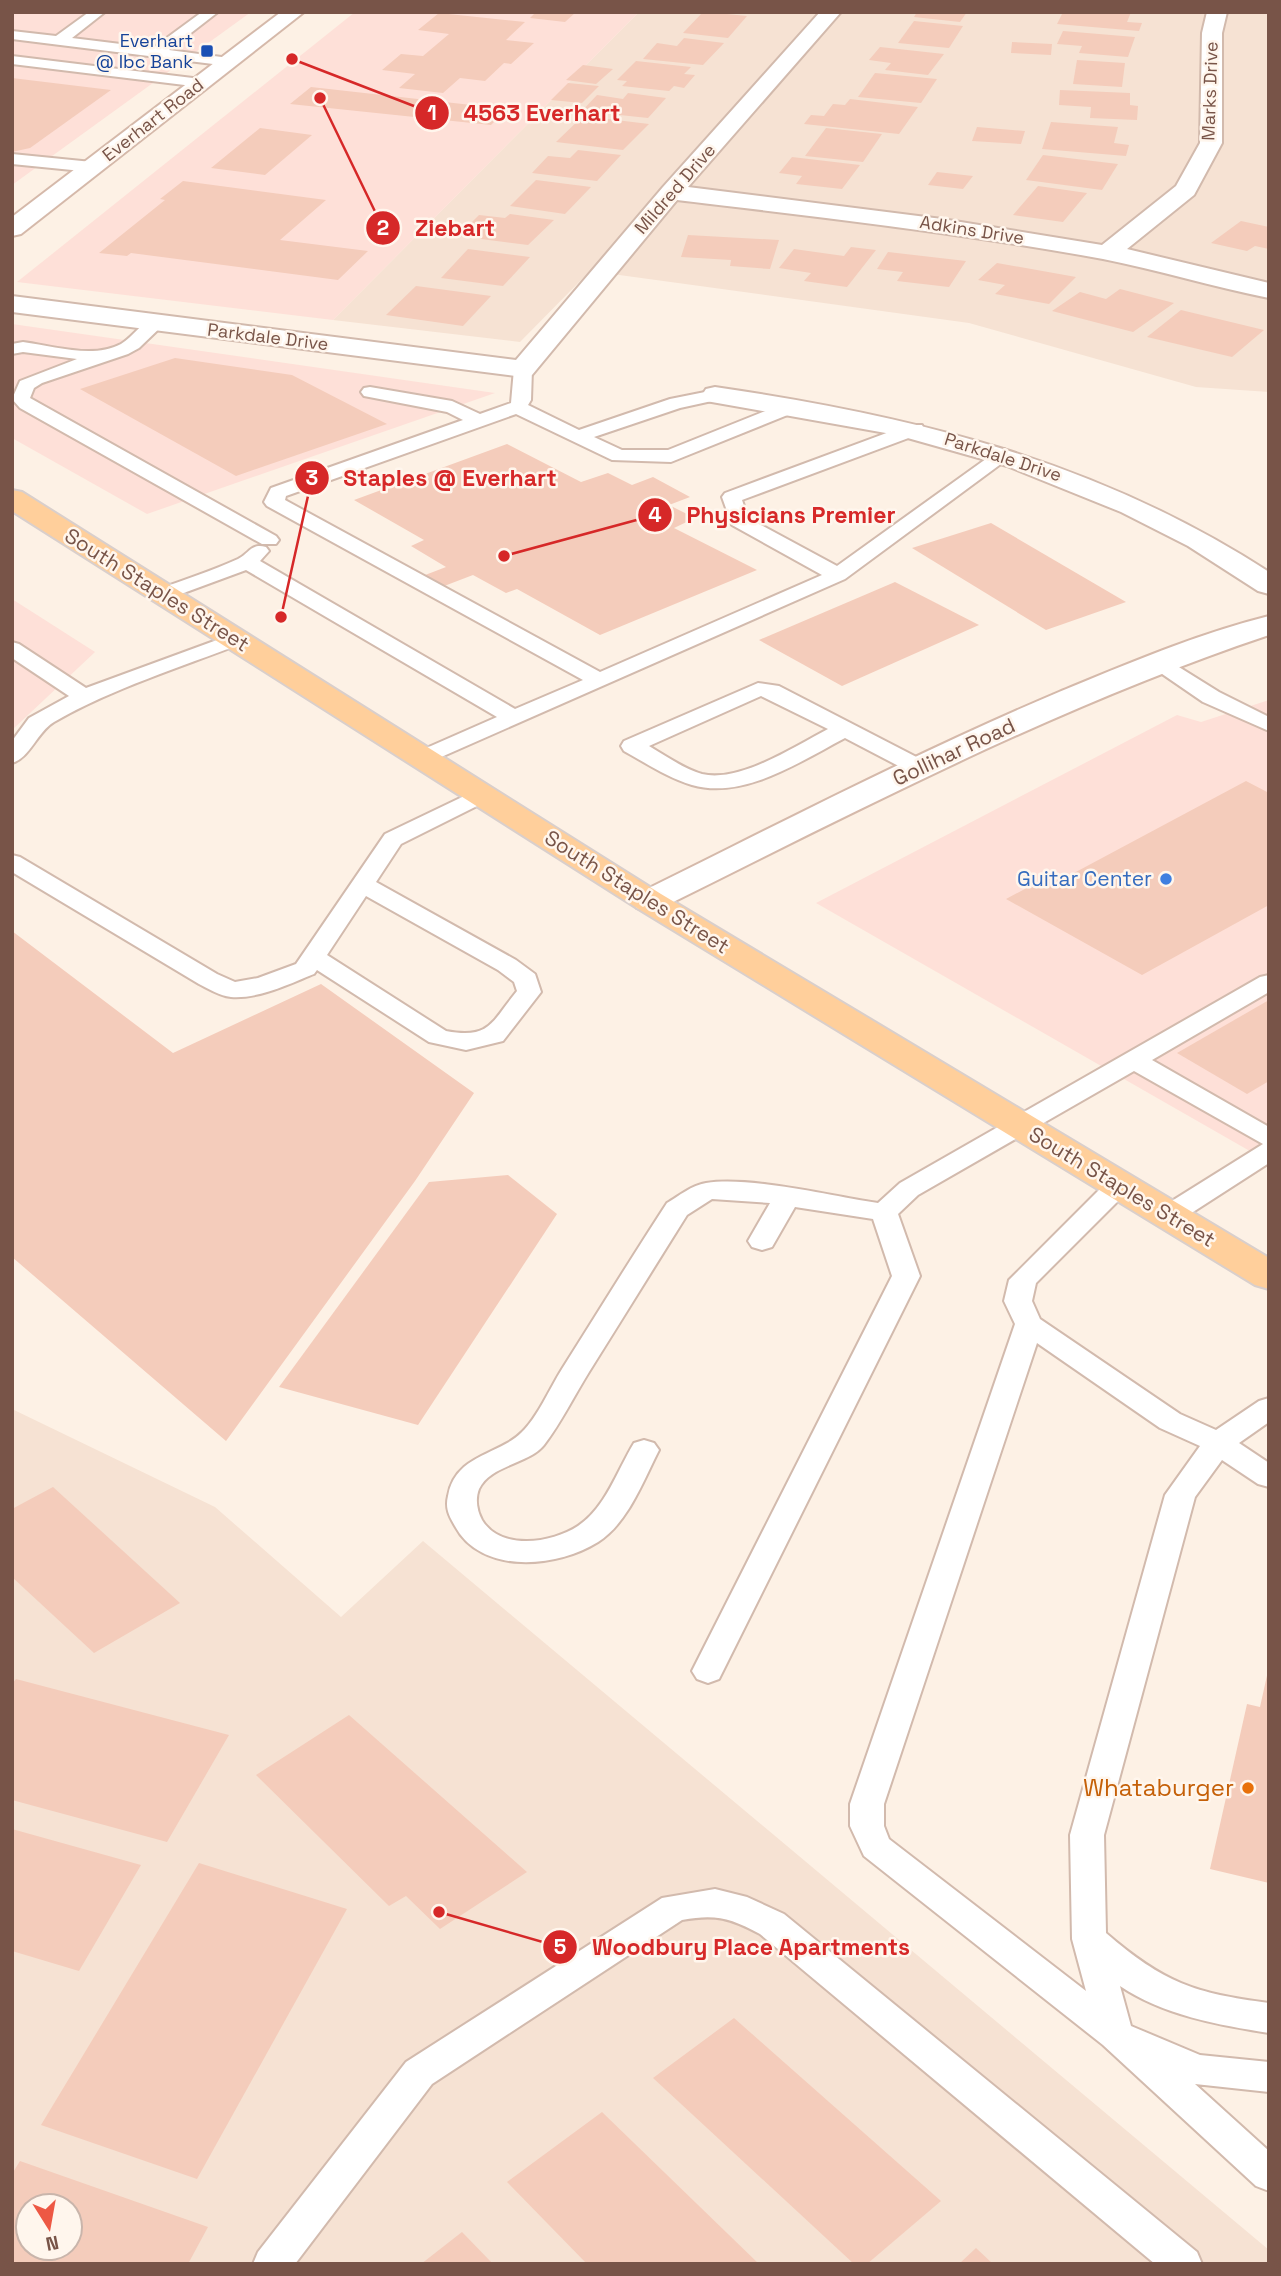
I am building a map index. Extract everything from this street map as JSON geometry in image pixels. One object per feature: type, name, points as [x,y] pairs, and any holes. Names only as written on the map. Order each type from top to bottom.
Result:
[{"type":"main road","name":"South Staples Street","points":[[12,498],[649,901],[1269,1276]]},
{"type":"street","name":"Everhart Road","points":[[12,229],[294,12]]},
{"type":"street","name":"Mildred Drive","points":[[523,369],[671,192],[831,12]]},
{"type":"street","name":"Marks Drive","points":[[1107,253],[1185,190],[1212,143],[1212,33],[1217,12]]},
{"type":"street","name":"Adkins Drive","points":[[671,192],[926,222],[1107,253],[1269,291]]},
{"type":"street","name":"Parkdale Drive","points":[[12,304],[523,369]]},
{"type":"street","name":"Parkdale Drive","points":[[715,395],[794,406],[915,429],[1033,464],[1120,500],[1189,534],[1269,585]]},
{"type":"street","points":[[1239,566],[1269,560]]},
{"type":"street","name":"Gollihar Road","points":[[649,901],[996,732],[1159,663],[1269,625]]},
{"type":"lane","points":[[59,41],[99,12]]},
{"type":"lane","points":[[157,52],[211,12]]},
{"type":"lane","points":[[12,35],[229,62]]},
{"type":"lane","points":[[12,60],[201,83]]},
{"type":"lane","points":[[12,159],[92,167]]},
{"type":"lane","points":[[156,323],[133,344],[36,379],[17,391],[26,404],[269,540]]},
{"type":"lane","points":[[12,349],[23,347],[101,357]]},
{"type":"lane","points":[[523,369],[522,400],[517,407],[278,492],[274,502],[599,680]]},
{"type":"lane","points":[[370,392],[452,408],[478,420]]},
{"type":"lane","points":[[579,436],[676,403],[715,395]]},
{"type":"lane","points":[[517,407],[619,456],[671,456],[794,406]]},
{"type":"lane","points":[[838,575],[739,521],[732,497],[915,429]]},
{"type":"lane","points":[[423,758],[838,575],[1004,455]]},
{"type":"lane","points":[[163,594],[248,562],[294,515]]},
{"type":"lane","points":[[248,562],[514,718]]},
{"type":"lane","points":[[12,732],[37,723],[84,696],[236,639]]},
{"type":"lane","points":[[12,648],[84,696]]},
{"type":"lane","points":[[1159,663],[1211,697],[1269,725]]},
{"type":"lane","points":[[845,729],[741,780],[720,782],[700,780],[632,746],[758,689],[771,691],[845,729],[920,768]]},
{"type":"lane","points":[[12,756],[37,723]]},
{"type":"lane","points":[[12,863],[208,979],[232,990],[264,985],[304,970],[393,839],[481,795]]},
{"type":"lane","points":[[314,957],[438,1037],[466,1042],[494,1036],[529,992],[526,979],[507,965],[362,884]]},
{"type":"lane","points":[[884,1212],[909,1189],[1269,982]]},
{"type":"lane","points":[[1132,1059],[1269,1138]]},
{"type":"lane","points":[[1169,1215],[1269,1152]]},
{"type":"lane","points":[[1119,1185],[1023,1280],[1018,1301],[1029,1324],[1170,1421],[1218,1443],[1269,1477]]},
{"type":"lane","points":[[644,1450],[608,1514],[591,1533],[569,1545],[540,1551],[510,1550],[484,1542],[468,1528],[460,1506],[467,1481],[493,1462],[532,1440],[677,1209],[707,1191],[752,1192],[884,1212]]},
{"type":"lane","points":[[762,1241],[787,1197]]},
{"type":"lane","points":[[708,1671],[905,1276],[884,1212]]},
{"type":"lane","points":[[1029,1324],[867,1804],[867,1826],[876,1847],[1116,2035],[1269,2175]]},
{"type":"lane","points":[[1116,2035],[1089,1939],[1087,1835],[1180,1495],[1218,1443],[1269,1408]]},
{"type":"lane","points":[[272,2264],[419,2073],[674,1908],[708,1902],[736,1905],[772,1924],[1183,2264]]},
{"type":"lane","points":[[1089,1939],[1139,1980],[1180,1998],[1235,2013],[1269,2018]]},
{"type":"lane","points":[[1116,2035],[1197,2070],[1269,2077]]},
{"type":"shaded area","points":[[12,12],[251,12],[12,185]]},
{"type":"shaded area","points":[[355,12],[639,12],[333,320],[17,282]]},
{"type":"shaded area","points":[[639,12],[1269,12],[1269,392],[1196,387],[969,323],[590,271],[520,342],[333,320]]},
{"type":"shaded area","points":[[12,324],[495,393],[147,514],[12,438]]},
{"type":"shaded area","points":[[12,599],[95,652],[12,730]]},
{"type":"shaded area","points":[[1269,700],[1269,1162],[816,903],[1177,715],[1201,722]]},
{"type":"shaded area","points":[[12,1409],[215,1507],[341,1617],[423,1541],[1269,2250],[1269,2264],[12,2264]]},
{"type":"building","points":[[536,12],[576,12],[565,22],[530,18]]},
{"type":"building","points":[[703,12],[747,16],[728,38],[683,33]]},
{"type":"building","points":[[917,12],[967,12],[960,22],[914,17]]},
{"type":"building","points":[[1063,12],[1131,12],[1127,22],[1142,23],[1139,31],[1057,24]]},
{"type":"building","points":[[439,13],[525,22],[506,40],[534,43],[511,64],[504,63],[485,81],[460,78],[443,93],[399,88],[415,74],[382,70],[401,54],[423,56],[449,34],[418,30]]},
{"type":"building","points":[[914,21],[963,26],[949,48],[898,43]]},
{"type":"building","points":[[1063,31],[1135,37],[1128,57],[1079,53],[1082,46],[1057,44]]},
{"type":"building","points":[[684,38],[724,43],[703,65],[643,59],[657,43],[677,46]]},
{"type":"building","points":[[1012,42],[1052,44],[1051,55],[1011,53]]},
{"type":"building","points":[[880,47],[944,54],[928,75],[885,70],[891,63],[869,60]]},
{"type":"building","points":[[1077,60],[1125,63],[1122,87],[1073,84]]},
{"type":"building","points":[[636,61],[691,67],[684,74],[695,75],[684,88],[674,86],[669,91],[622,86],[627,81],[617,80]]},
{"type":"building","points":[[583,65],[613,69],[596,84],[566,80]]},
{"type":"building","points":[[875,73],[937,79],[921,103],[858,97]]},
{"type":"building","points":[[12,78],[111,90],[30,148],[12,152]]},
{"type":"building","points":[[568,83],[599,86],[582,103],[551,100]]},
{"type":"building","points":[[311,87],[507,109],[491,125],[290,104]]},
{"type":"building","points":[[1060,90],[1130,93],[1130,105],[1138,106],[1137,120],[1090,118],[1091,107],[1059,105]]},
{"type":"building","points":[[628,93],[666,98],[648,118],[582,111],[597,95],[623,99]]},
{"type":"building","points":[[850,99],[918,107],[899,134],[804,124],[811,115],[824,116],[833,104],[845,105]]},
{"type":"building","points":[[583,116],[649,124],[623,150],[556,142]]},
{"type":"building","points":[[1051,122],[1118,127],[1114,143],[1129,145],[1126,156],[1042,149]]},
{"type":"building","points":[[977,127],[1025,131],[1021,144],[972,141]]},
{"type":"building","points":[[260,128],[312,135],[265,175],[211,168]]},
{"type":"building","points":[[826,128],[882,134],[863,162],[805,156]]},
{"type":"building","points":[[578,150],[621,155],[597,181],[532,173],[548,156],[570,158]]},
{"type":"building","points":[[1043,155],[1118,164],[1102,190],[1026,180]]},
{"type":"building","points":[[792,157],[860,165],[842,189],[796,184],[802,176],[779,173]]},
{"type":"building","points":[[937,172],[973,176],[963,189],[928,185]]},
{"type":"building","points":[[536,180],[591,187],[565,214],[510,206]]},
{"type":"building","points":[[183,181],[326,200],[280,240],[368,251],[338,280],[131,253],[127,256],[99,253],[165,200],[160,199]]},
{"type":"building","points":[[1038,186],[1087,193],[1063,222],[1013,215]]},
{"type":"building","points":[[510,214],[554,220],[528,245],[458,236],[479,215],[505,218]]},
{"type":"building","points":[[1241,221],[1269,227],[1269,249],[1255,246],[1247,251],[1211,243]]},
{"type":"building","points":[[688,235],[779,240],[770,269],[730,266],[731,260],[681,257]]},
{"type":"building","points":[[851,247],[876,250],[847,287],[804,281],[811,273],[779,268],[794,249],[844,256]]},
{"type":"building","points":[[468,249],[530,257],[503,286],[441,278]]},
{"type":"building","points":[[888,252],[966,261],[949,287],[897,281],[903,272],[877,269]]},
{"type":"building","points":[[997,263],[1076,277],[1049,304],[995,294],[1005,285],[978,280]]},
{"type":"building","points":[[416,286],[491,296],[463,326],[386,315]]},
{"type":"building","points":[[1120,289],[1174,303],[1133,332],[1052,311],[1080,292],[1106,299]]},
{"type":"building","points":[[1181,310],[1264,330],[1232,357],[1147,337]]},
{"type":"building","points":[[175,358],[292,375],[387,424],[236,476],[80,389]]},
{"type":"building","points":[[507,444],[581,482],[608,473],[632,485],[653,477],[690,497],[669,505],[695,518],[674,528],[757,570],[600,635],[517,589],[506,593],[473,575],[439,588],[420,577],[446,567],[411,546],[424,540],[354,500]]},
{"type":"building","points":[[991,523],[1126,602],[1046,630],[912,548]]},
{"type":"building","points":[[895,582],[979,625],[842,686],[759,640]]},
{"type":"building","name":"Guitar Center","points":[[1246,781],[1269,793],[1269,905],[1142,975],[1006,899],[1049,876],[1059,881]]},
{"type":"building","points":[[12,931],[173,1053],[321,984],[474,1093],[415,1181],[226,1441],[12,1257]]},
{"type":"building","points":[[1269,1000],[1269,1081],[1247,1094],[1177,1053]]},
{"type":"building","points":[[508,1175],[557,1214],[418,1425],[279,1387],[429,1182]]},
{"type":"building","points":[[53,1487],[180,1603],[94,1653],[12,1577],[12,1509]]},
{"type":"building","name":"Whataburger","points":[[1268,1671],[1269,1883],[1210,1869],[1247,1704],[1260,1707]]},
{"type":"building","points":[[16,1679],[229,1735],[167,1842],[12,1800],[12,1684]]},
{"type":"building","points":[[349,1715],[527,1872],[440,1929],[406,1896],[389,1906],[256,1775]]},
{"type":"building","points":[[12,1829],[141,1865],[79,1971],[12,1951]]},
{"type":"building","points":[[199,1863],[347,1909],[197,2179],[41,2125]]},
{"type":"building","points":[[734,2018],[941,2201],[867,2264],[854,2264],[653,2078]]},
{"type":"building","points":[[602,2112],[759,2264],[587,2264],[507,2182]]},
{"type":"building","points":[[20,2161],[208,2227],[188,2264],[12,2264],[12,2174]]},
{"type":"building","points":[[462,2232],[493,2264],[421,2264]]},
{"type":"building","points":[[976,2248],[993,2264],[959,2264]]},
{"type":"place","name":"Everhart @ Ibc Bank","points":[[207,51]]},
{"type":"place","name":"4563 Everhart","points":[[292,59]]},
{"type":"place","name":"Ziebart","points":[[320,98]]},
{"type":"place","name":"Physicians Premier","points":[[504,556]]},
{"type":"place","name":"Staples @ Everhart","points":[[281,617]]},
{"type":"place","name":"Guitar Center","points":[[1166,879]]},
{"type":"place","name":"Whataburger","points":[[1248,1788]]},
{"type":"place","name":"Woodbury Place Apartments","points":[[439,1912]]}]
